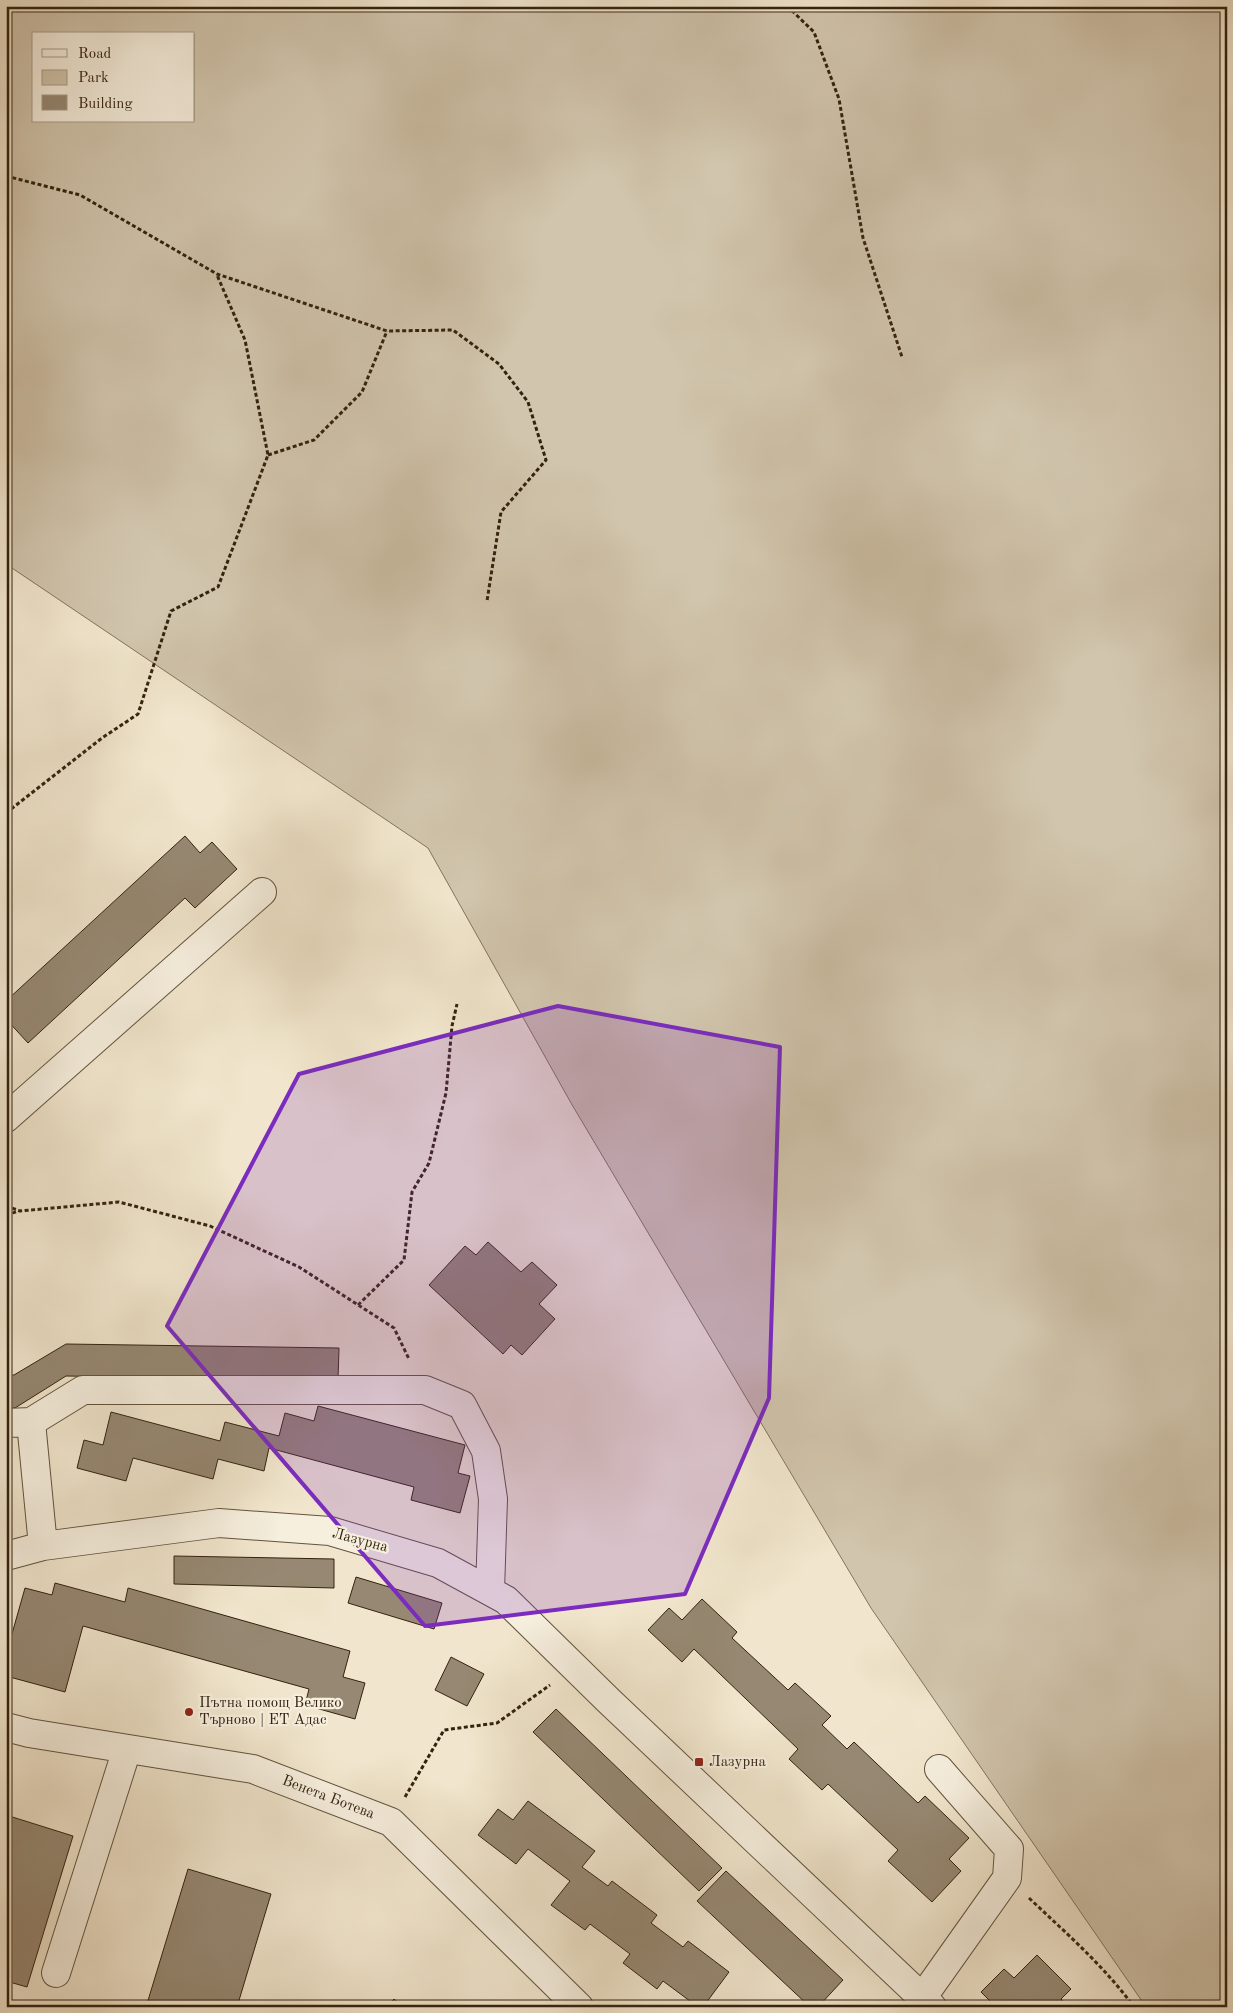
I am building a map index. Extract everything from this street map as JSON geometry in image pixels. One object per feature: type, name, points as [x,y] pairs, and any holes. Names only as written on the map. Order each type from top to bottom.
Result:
[{"type":"street","points":[[6,1118],[262,892]]},
{"type":"street","points":[[43,1546],[19,1422],[83,1390],[425,1390],[462,1405],[486,1451],[493,1499],[490,1591]]},
{"type":"street","name":"Лазурна","points":[[7,1554],[43,1546],[219,1523],[330,1531],[438,1563],[506,1600],[927,2002]]},
{"type":"street","name":"Венета Ботева","points":[[6,1727],[29,1733],[252,1769],[391,1822],[579,2007]]},
{"type":"street","points":[[56,1973],[127,1749]]},
{"type":"street","points":[[927,2002],[1007,1878],[1009,1849],[939,1769]]},
{"type":"path","points":[[788,6],[814,32],[839,99],[863,238],[902,358]]},
{"type":"path","points":[[6,176],[80,195],[217,274],[388,331],[453,330],[499,364],[528,402],[546,460],[502,512],[487,601]]},
{"type":"path","points":[[6,813],[102,738],[138,714],[171,611],[218,587],[268,455],[245,340],[217,274]]},
{"type":"path","points":[[268,455],[314,440],[362,392],[388,331]]},
{"type":"path","points":[[358,1305],[404,1260],[412,1192],[429,1163],[446,1093],[452,1026],[457,1004]]},
{"type":"path","points":[[6,1215],[20,1211],[120,1202],[210,1226],[299,1267],[394,1328],[425,1390]]},
{"type":"path","points":[[6,1206],[20,1211]]},
{"type":"path","points":[[391,1822],[444,1730],[497,1723],[574,1667]]},
{"type":"path","points":[[1007,1878],[1082,1948],[1121,1988],[1134,2007]]},
{"type":"highlighted area","points":[[558,1006],[780,1047],[769,1398],[685,1594],[425,1626],[167,1326],[299,1074]]},
{"type":"green space","points":[[6,6],[1227,6],[1227,2007],[1146,2007],[871,1608],[571,1103],[428,848],[6,564]]},
{"type":"building","points":[[185,836],[200,853],[212,842],[237,869],[195,908],[185,898],[28,1043],[6,1019],[6,1001]]},
{"type":"building","points":[[488,1242],[521,1272],[532,1262],[557,1285],[539,1304],[555,1319],[522,1355],[511,1345],[503,1354],[429,1285],[465,1246],[476,1255]]},
{"type":"building","points":[[66,1344],[339,1348],[338,1380],[66,1376],[15,1408],[6,1408],[6,1375],[14,1375]]},
{"type":"building","points":[[318,1406],[465,1445],[458,1473],[470,1476],[460,1513],[411,1500],[414,1487],[269,1448],[264,1471],[218,1459],[213,1479],[133,1458],[126,1481],[77,1468],[84,1440],[103,1445],[111,1412],[220,1441],[225,1422],[279,1436],[285,1413],[314,1421]]},
{"type":"building","points":[[174,1556],[334,1559],[334,1588],[174,1584]]},
{"type":"building","points":[[356,1577],[442,1603],[434,1629],[348,1603]]},
{"type":"building","points":[[55,1583],[125,1602],[128,1588],[350,1651],[343,1677],[365,1683],[355,1719],[305,1705],[309,1689],[83,1626],[65,1692],[6,1676],[6,1655],[25,1588],[52,1595]]},
{"type":"building","points":[[702,1599],[737,1632],[732,1638],[788,1690],[795,1683],[831,1716],[822,1725],[847,1749],[854,1742],[918,1803],[925,1796],[969,1838],[949,1859],[961,1871],[932,1902],[888,1861],[898,1850],[828,1784],[822,1790],[789,1759],[798,1749],[694,1649],[682,1662],[648,1630],[669,1608],[682,1620]]},
{"type":"building","points":[[451,1657],[484,1674],[467,1706],[435,1690]]},
{"type":"building","points":[[556,1709],[722,1868],[699,1891],[533,1732]]},
{"type":"building","points":[[528,1801],[595,1851],[582,1867],[608,1886],[612,1881],[657,1915],[651,1923],[683,1947],[688,1941],[729,1972],[703,2007],[698,2007],[663,1981],[657,1989],[623,1963],[630,1954],[590,1924],[585,1930],[551,1905],[570,1881],[528,1849],[516,1864],[478,1835],[498,1809],[513,1820]]},
{"type":"building","points":[[6,1815],[73,1836],[27,1987],[6,1981]]},
{"type":"building","points":[[188,1869],[271,1894],[237,2007],[146,2007]]},
{"type":"building","points":[[726,1871],[843,1980],[818,2007],[810,2007],[697,1901]]},
{"type":"building","points":[[1037,1955],[1071,1989],[1061,1999],[1069,2007],[996,2007],[981,1992],[1004,1969],[1014,1978]]},
{"type":"building","points":[[394,1999],[403,2007],[386,2007]]},
{"type":"place","name":"Пътна помощ Велико Търново | ЕТ Адас","points":[[189,1712]]},
{"type":"place","name":"Лазурна","points":[[699,1762]]}]
